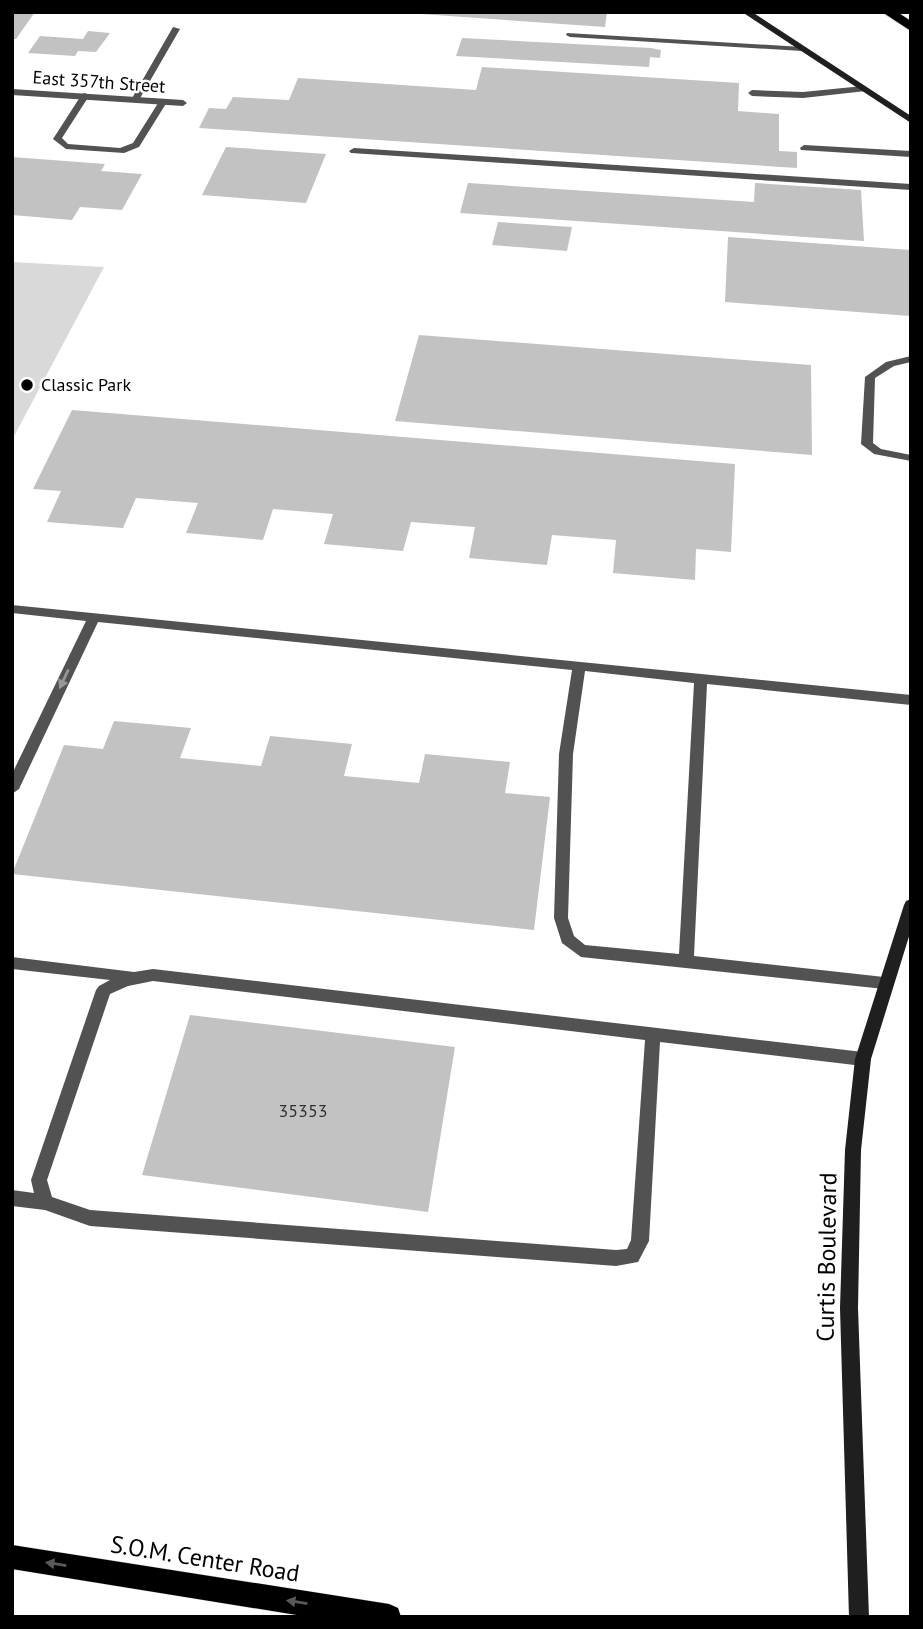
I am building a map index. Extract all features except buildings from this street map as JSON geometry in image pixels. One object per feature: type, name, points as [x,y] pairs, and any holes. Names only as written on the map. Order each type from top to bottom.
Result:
[{"type":"highway","points":[[888,12],[911,27]]},
{"type":"main road","name":"S.O.M. Center Road","points":[[12,1557],[389,1617]]},
{"type":"street","points":[[746,12],[911,120]]},
{"type":"street","points":[[135,100],[176,29]]},
{"type":"street","points":[[570,35],[802,49]]},
{"type":"street","points":[[752,93],[803,95],[863,89]]},
{"type":"street","name":"East 357th Street","points":[[12,92],[183,103]]},
{"type":"street","points":[[85,96],[57,139],[66,146],[121,151],[136,145],[163,102]]},
{"type":"street","points":[[804,148],[911,154]]},
{"type":"street","points":[[354,151],[911,187]]},
{"type":"street","points":[[911,359],[890,364],[870,377],[867,444],[878,452],[911,458]]},
{"type":"street","points":[[12,609],[911,700]]},
{"type":"street","points":[[12,789],[94,617]]},
{"type":"street","points":[[579,667],[566,754],[561,918],[567,939],[581,951],[884,983]]},
{"type":"street","points":[[686,961],[701,679]]},
{"type":"street","name":"Curtis Boulevard","points":[[859,1617],[849,1308],[853,1150],[863,1059],[884,983],[911,905]]},
{"type":"street","points":[[12,963],[137,976]]},
{"type":"street","points":[[45,1202],[39,1180],[104,990],[125,978],[153,975],[863,1059]]},
{"type":"street","points":[[12,1198],[45,1202],[90,1217],[616,1258],[632,1256],[640,1241],[653,1034]]},
{"type":"shaded area","name":"Classic Park","points":[[12,262],[104,267],[12,440]]},
{"type":"place","name":"Classic Park","points":[[27,385]]}]
